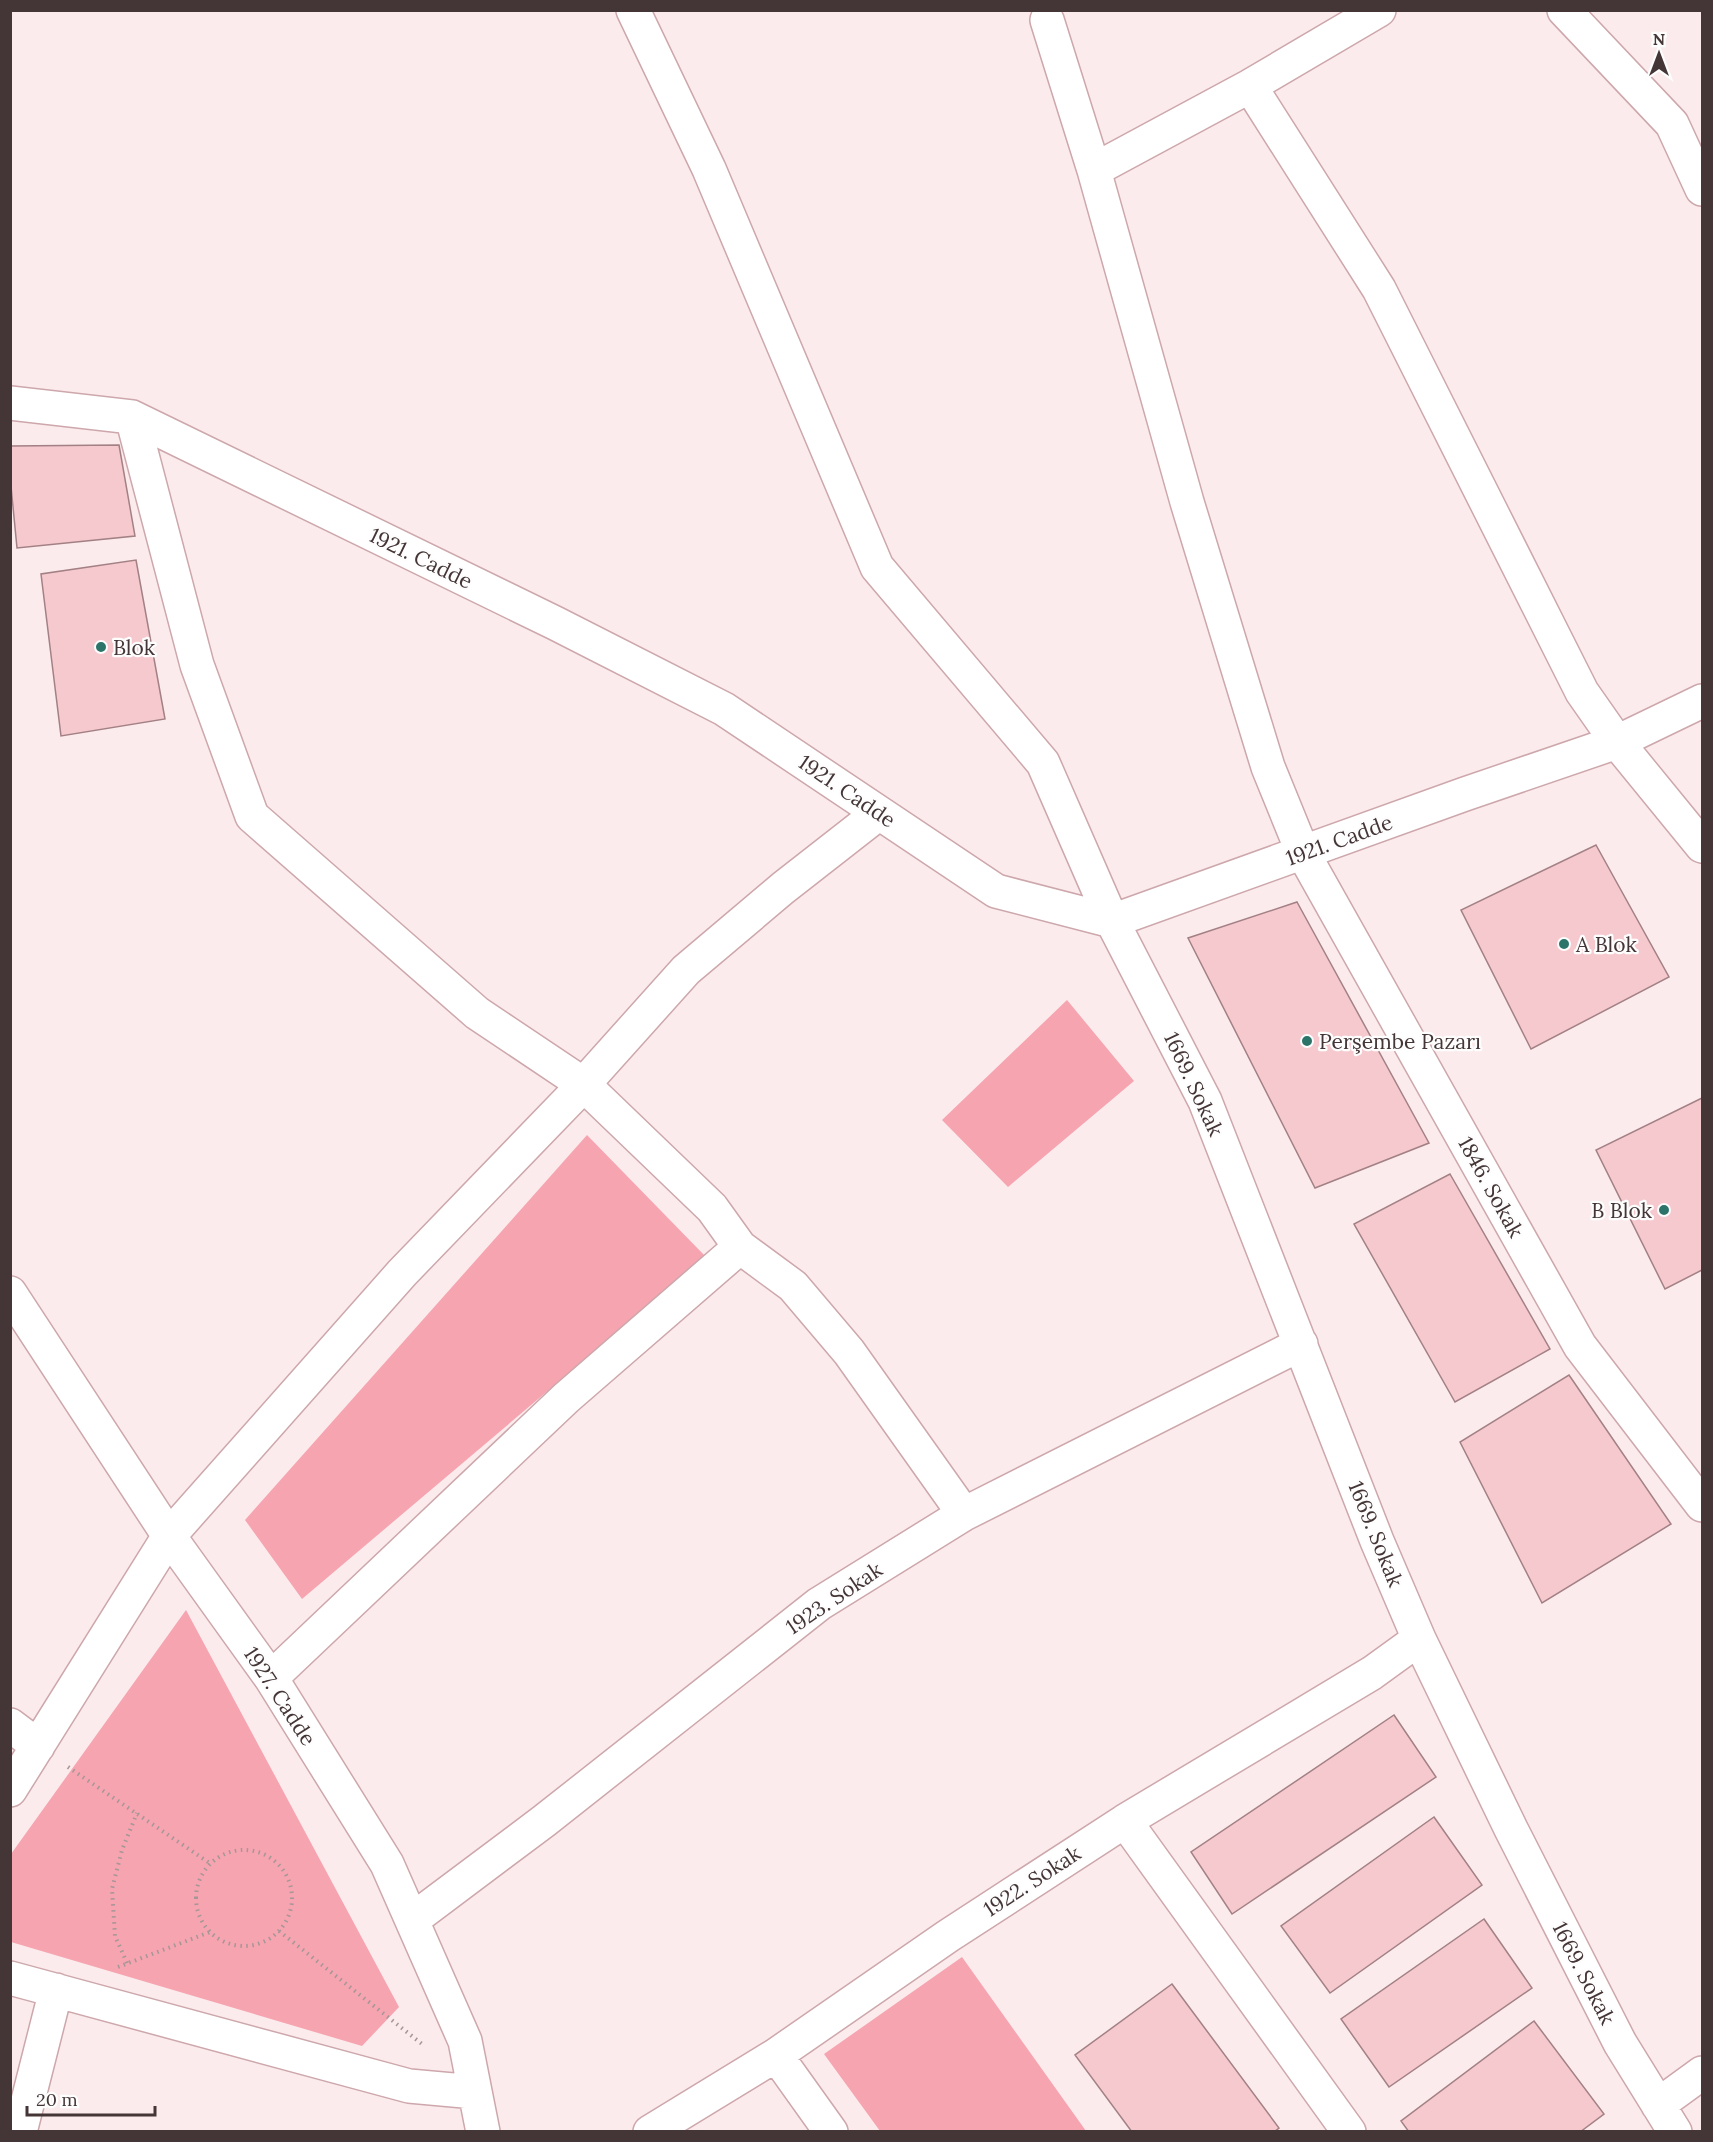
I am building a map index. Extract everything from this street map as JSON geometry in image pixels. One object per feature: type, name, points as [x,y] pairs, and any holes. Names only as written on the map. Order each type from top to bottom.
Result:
[{"type":"street","name":"1669. Sokak","points":[[633,10],[709,169],[877,567],[1043,763],[1112,921],[1205,1101],[1377,1541],[1419,1639],[1510,1829],[1614,2032],[1668,2124]]},
{"type":"street","points":[[1094,170],[1250,86],[1379,10]]},
{"type":"street","points":[[1564,10],[1672,124],[1702,189]]},
{"type":"street","name":"1846. Sokak","points":[[1047,20],[1094,170],[1193,524],[1268,767],[1303,853],[1580,1346],[1696,1485]]},
{"type":"street","points":[[1250,86],[1379,289],[1582,692],[1617,742],[1702,846]]},
{"type":"street","name":"1921. Cadde","points":[[10,403],[132,417],[555,623],[724,709],[996,891],[1112,921],[1617,742],[1702,701]]},
{"type":"street","points":[[132,417],[197,665],[252,816],[477,1013],[583,1084],[712,1208],[740,1247],[793,1286],[842,1344],[964,1514]]},
{"type":"street","points":[[10,1790],[170,1536],[402,1273],[583,1084],[686,970],[783,888],[879,813]]},
{"type":"street","points":[[271,1678],[566,1398],[740,1247]]},
{"type":"street","name":"1927. Cadde","points":[[10,1293],[170,1536],[271,1678],[387,1864],[465,2041],[483,2132]]},
{"type":"street","name":"1923. Sokak","points":[[411,1920],[544,1821],[819,1604],[964,1514],[1301,1344]]},
{"type":"street","name":"1922. Sokak","points":[[650,2132],[776,2055],[948,1936],[1125,1821],[1372,1673],[1419,1639]]},
{"type":"street","points":[[10,1725],[38,1746]]},
{"type":"street","points":[[1125,1821],[1349,2132]]},
{"type":"street","points":[[10,1978],[409,2086],[475,2092]]},
{"type":"street","points":[[20,2132],[56,1990]]},
{"type":"street","points":[[776,2055],[831,2132]]},
{"type":"street","points":[[1668,2124],[1702,2073]]},
{"type":"path","points":[[38,1746],[211,1864]]},
{"type":"path","points":[[127,1963],[115,1936],[112,1889],[122,1850],[137,1813]]},
{"type":"path","points":[[240,1851],[257,1852],[272,1859],[284,1870],[291,1885],[292,1902],[288,1918],[279,1931],[267,1941],[252,1946],[237,1946],[222,1941],[210,1932],[199,1913],[197,1890],[202,1876],[211,1864],[225,1855],[240,1851]]},
{"type":"path","points":[[279,1931],[424,2045]]},
{"type":"path","points":[[117,1967],[210,1932]]},
{"type":"shaded area","points":[[1067,1000],[1134,1081],[1008,1187],[942,1120]]},
{"type":"shaded area","points":[[587,1135],[706,1257],[302,1599],[245,1520]]},
{"type":"shaded area","points":[[186,1610],[399,2007],[362,2046],[11,1942],[11,1854]]},
{"type":"shaded area","points":[[962,1957],[1086,2131],[880,2131],[824,2054]]},
{"type":"building","points":[[119,445],[135,536],[17,548],[10,476],[10,446]]},
{"type":"building","name":"Blok","points":[[136,560],[165,719],[61,736],[41,574]]},
{"type":"building","name":"A Blok","points":[[1596,845],[1669,977],[1531,1049],[1461,910]]},
{"type":"building","name":"Perşembe Pazarı","points":[[1297,902],[1429,1143],[1315,1188],[1188,938]]},
{"type":"building","name":"B Blok","points":[[1702,1098],[1702,1270],[1665,1289],[1596,1150]]},
{"type":"building","points":[[1450,1174],[1550,1349],[1455,1402],[1354,1224]]},
{"type":"building","points":[[1569,1375],[1671,1524],[1542,1603],[1460,1442]]},
{"type":"building","points":[[1394,1715],[1436,1777],[1232,1914],[1191,1852]]},
{"type":"building","points":[[1434,1817],[1482,1885],[1330,1993],[1281,1926]]},
{"type":"building","points":[[1484,1919],[1532,1988],[1389,2087],[1341,2019]]},
{"type":"building","points":[[1172,1984],[1279,2128],[1274,2132],[1132,2132],[1075,2055]]},
{"type":"building","points":[[1534,2021],[1604,2114],[1580,2132],[1409,2132],[1401,2121]]},
{"type":"place","name":"Blok","points":[[101,647]]},
{"type":"place","name":"A Blok","points":[[1564,944]]},
{"type":"place","name":"Perşembe Pazarı","points":[[1307,1041]]},
{"type":"place","name":"B Blok","points":[[1664,1210]]}]
